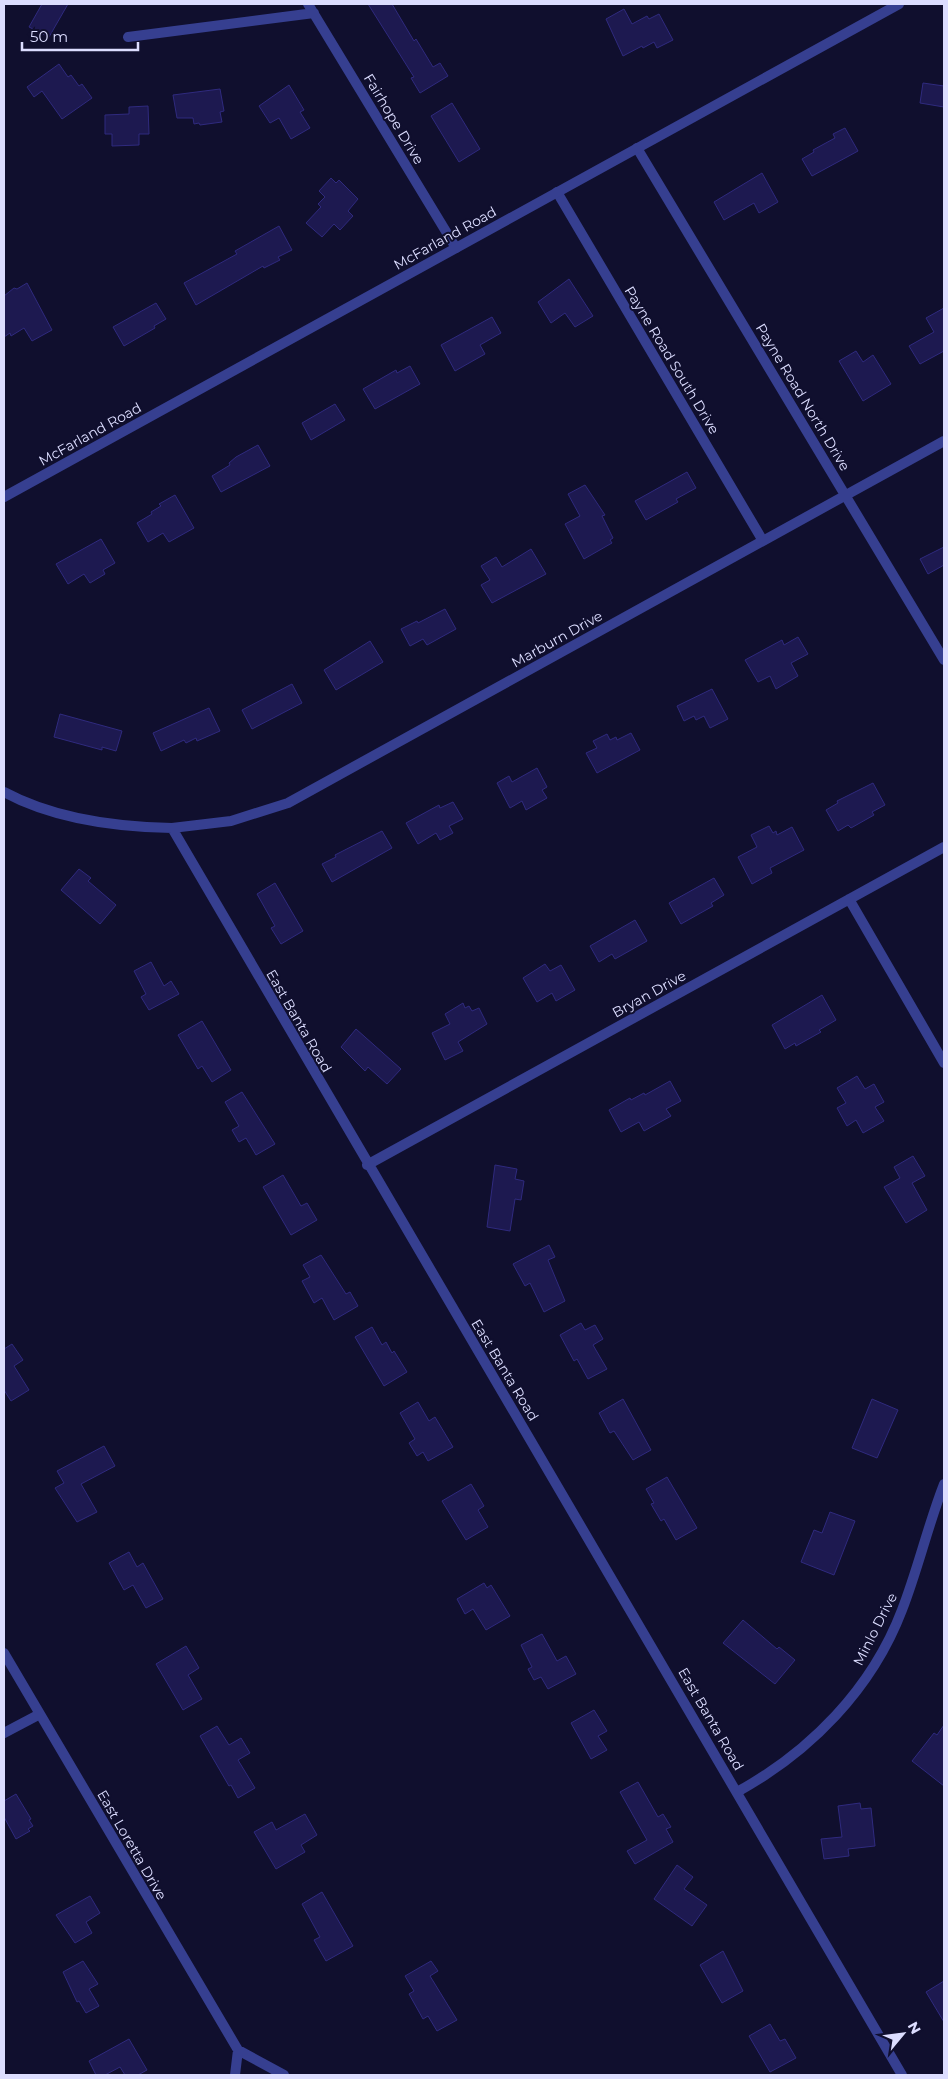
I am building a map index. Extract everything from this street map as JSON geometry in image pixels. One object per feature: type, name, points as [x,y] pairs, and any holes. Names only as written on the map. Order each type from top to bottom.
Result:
[{"type":"street","name":"Fairhope Drive","points":[[308,4],[456,248]]},
{"type":"street","name":"McFarland Road","points":[[4,497],[899,4]]},
{"type":"street","points":[[128,38],[314,13]]},
{"type":"street","name":"Payne Road North Drive","points":[[638,148],[944,660]]},
{"type":"street","name":"Payne Road South Drive","points":[[557,192],[763,541]]},
{"type":"street","name":"Marburn Drive","points":[[172,828],[231,821],[288,803],[944,441]]},
{"type":"street","points":[[4,792],[43,808],[77,818],[128,826],[172,828]]},
{"type":"street","name":"East Banta Road","points":[[172,828],[367,1165],[902,2075]]},
{"type":"street","name":"Bryan Drive","points":[[367,1165],[944,847]]},
{"type":"street","points":[[849,899],[944,1063]]},
{"type":"street","name":"Minlo Drive","points":[[737,1792],[768,1774],[813,1739],[839,1713],[869,1673],[903,1609],[933,1512],[944,1484]]},
{"type":"street","name":"East Loretta Drive","points":[[4,1653],[238,2050]]},
{"type":"street","points":[[4,1733],[40,1714]]},
{"type":"street","points":[[235,2075],[238,2050],[284,2075]]},
{"type":"building","points":[[42,4],[68,4],[49,37],[29,27]]},
{"type":"building","points":[[368,4],[392,4],[414,41],[416,39],[433,67],[440,63],[448,76],[420,93],[411,78],[414,77]]},
{"type":"building","points":[[624,9],[632,24],[647,16],[649,19],[659,14],[673,40],[657,48],[654,42],[623,56],[606,19]]},
{"type":"building","points":[[59,64],[68,77],[71,75],[79,86],[82,84],[92,98],[62,119],[42,91],[34,97],[27,87]]},
{"type":"building","points":[[923,83],[944,86],[944,107],[920,103]]},
{"type":"building","points":[[289,85],[304,110],[300,112],[310,128],[291,139],[279,118],[270,123],[259,106]]},
{"type":"building","points":[[220,89],[224,111],[220,112],[222,122],[200,125],[199,123],[194,124],[193,118],[177,118],[173,95]]},
{"type":"building","points":[[452,103],[480,149],[459,162],[431,116]]},
{"type":"building","points":[[148,106],[149,134],[139,134],[139,145],[112,146],[112,134],[105,134],[105,115],[129,114],[129,107]]},
{"type":"building","points":[[845,128],[858,151],[812,176],[802,159],[814,152],[813,150],[835,138],[833,134]]},
{"type":"building","points":[[762,173],[778,202],[759,213],[754,203],[724,220],[714,202]]},
{"type":"building","points":[[331,178],[336,183],[339,180],[358,199],[348,211],[353,216],[340,230],[334,224],[322,237],[306,223],[321,207],[318,204],[325,197],[319,191]]},
{"type":"building","points":[[279,226],[292,250],[278,257],[280,260],[264,268],[263,266],[196,305],[184,283],[237,254],[235,251]]},
{"type":"building","points":[[569,279],[593,316],[575,327],[565,313],[551,323],[538,302]]},
{"type":"building","points":[[27,283],[52,330],[32,341],[24,328],[11,336],[10,333],[4,337],[4,296],[14,288],[17,289]]},
{"type":"building","points":[[156,303],[166,319],[154,326],[155,328],[124,346],[113,327]]},
{"type":"building","points":[[944,308],[944,351],[920,364],[909,346],[934,332],[926,318]]},
{"type":"building","points":[[492,317],[501,333],[480,345],[485,354],[455,371],[441,345]]},
{"type":"building","points":[[856,351],[863,362],[873,355],[891,384],[863,401],[839,361]]},
{"type":"building","points":[[410,366],[420,384],[375,409],[363,389],[396,370],[397,373]]},
{"type":"building","points":[[335,404],[345,420],[311,440],[302,423]]},
{"type":"building","points":[[258,445],[270,466],[221,492],[212,476],[230,465],[229,463],[236,457]]},
{"type":"building","points":[[687,472],[696,488],[676,499],[678,502],[646,520],[635,501]]},
{"type":"building","points":[[585,485],[605,515],[602,516],[613,538],[610,540],[612,543],[584,559],[565,524],[580,516],[568,494]]},
{"type":"building","points":[[175,495],[194,528],[169,542],[163,533],[148,542],[137,523],[152,514],[151,512],[161,506],[159,504]]},
{"type":"building","points":[[101,539],[115,563],[103,570],[105,574],[90,583],[84,574],[68,584],[56,564]]},
{"type":"building","points":[[944,547],[944,565],[928,574],[920,559]]},
{"type":"building","points":[[531,549],[546,574],[492,603],[481,585],[490,580],[481,566],[496,557],[502,567]]},
{"type":"building","points":[[445,609],[456,629],[427,645],[423,639],[410,646],[401,629],[417,621],[418,623]]},
{"type":"building","points":[[798,637],[808,654],[791,663],[798,676],[776,689],[770,676],[758,682],[745,660],[782,640],[784,645]]},
{"type":"building","points":[[370,641],[383,662],[336,690],[324,670]]},
{"type":"building","points":[[292,684],[302,703],[252,729],[242,710]]},
{"type":"building","points":[[712,689],[728,719],[710,728],[704,716],[696,720],[694,716],[684,721],[677,706]]},
{"type":"building","points":[[209,708],[220,731],[197,741],[196,738],[186,743],[184,740],[161,751],[153,733]]},
{"type":"building","points":[[60,714],[122,731],[116,751],[102,747],[102,750],[54,737]]},
{"type":"building","points":[[631,733],[640,750],[597,773],[586,753],[597,748],[593,741],[607,734],[610,740],[616,737],[617,740]]},
{"type":"building","points":[[537,768],[547,787],[542,790],[547,798],[526,810],[522,801],[510,808],[497,783],[509,776],[512,782]]},
{"type":"building","points":[[873,783],[885,805],[872,812],[874,815],[851,828],[848,825],[838,831],[826,810],[838,803],[837,801]]},
{"type":"building","points":[[453,802],[463,819],[449,826],[453,833],[440,840],[436,833],[418,844],[406,823],[439,805],[440,808]]},
{"type":"building","points":[[769,826],[773,833],[776,831],[777,835],[792,827],[804,850],[770,868],[772,873],[752,884],[738,857],[757,847],[751,835]]},
{"type":"building","points":[[382,831],[392,848],[332,882],[322,864],[336,857],[335,855]]},
{"type":"building","points":[[79,869],[91,878],[88,881],[116,905],[100,924],[61,890]]},
{"type":"building","points":[[714,878],[724,895],[711,903],[713,906],[681,924],[669,903]]},
{"type":"building","points":[[275,883],[303,931],[281,944],[271,928],[275,926],[257,894]]},
{"type":"building","points":[[635,920],[647,941],[615,959],[612,954],[599,962],[590,946]]},
{"type":"building","points":[[151,962],[164,986],[171,981],[179,994],[149,1010],[141,997],[146,994],[134,971]]},
{"type":"building","points":[[545,964],[550,971],[561,965],[575,990],[556,1001],[552,993],[537,1002],[523,978]]},
{"type":"building","points":[[822,995],[836,1020],[819,1030],[821,1032],[796,1046],[795,1043],[785,1049],[772,1025]]},
{"type":"building","points":[[463,1003],[465,1008],[469,1006],[472,1011],[479,1008],[487,1024],[458,1042],[463,1051],[445,1060],[432,1033],[450,1024],[445,1014]]},
{"type":"building","points":[[202,1021],[231,1070],[212,1082],[202,1066],[198,1069],[178,1035]]},
{"type":"building","points":[[356,1029],[401,1069],[387,1084],[368,1067],[365,1071],[341,1047]]},
{"type":"building","points":[[857,1076],[865,1089],[874,1084],[884,1102],[875,1107],[884,1121],[863,1133],[856,1120],[847,1126],[837,1108],[846,1103],[837,1088]]},
{"type":"building","points":[[670,1081],[681,1101],[666,1109],[671,1116],[644,1131],[639,1122],[621,1132],[609,1110],[630,1098],[631,1100],[644,1093],[645,1095]]},
{"type":"building","points":[[242,1092],[275,1144],[256,1155],[246,1138],[239,1142],[232,1130],[239,1126],[225,1102]]},
{"type":"building","points":[[913,1156],[925,1176],[912,1183],[927,1210],[906,1223],[884,1187],[900,1178],[894,1167]]},
{"type":"building","points":[[495,1165],[517,1169],[515,1179],[524,1181],[521,1200],[515,1199],[510,1231],[487,1227]]},
{"type":"building","points":[[283,1175],[301,1206],[307,1203],[317,1220],[291,1235],[263,1187]]},
{"type":"building","points":[[549,1245],[555,1257],[548,1260],[565,1301],[544,1312],[530,1283],[525,1286],[513,1264]]},
{"type":"building","points":[[321,1255],[346,1294],[350,1292],[358,1306],[334,1320],[322,1298],[314,1303],[302,1281],[310,1277],[303,1265]]},
{"type":"building","points":[[581,1323],[585,1330],[595,1325],[603,1339],[593,1345],[607,1369],[588,1379],[577,1359],[574,1361],[560,1335]]},
{"type":"building","points":[[372,1327],[382,1345],[386,1342],[407,1372],[384,1386],[355,1337]]},
{"type":"building","points":[[12,1344],[23,1360],[14,1366],[29,1390],[11,1401],[4,1390],[4,1349]]},
{"type":"building","points":[[623,1399],[651,1450],[633,1460],[614,1431],[610,1433],[599,1413]]},
{"type":"building","points":[[872,1399],[898,1410],[877,1458],[852,1448]]},
{"type":"building","points":[[418,1402],[429,1421],[435,1417],[453,1447],[428,1461],[423,1452],[417,1456],[409,1443],[415,1439],[400,1413]]},
{"type":"building","points":[[104,1446],[115,1466],[81,1484],[97,1512],[77,1522],[55,1488],[64,1483],[57,1471]]},
{"type":"building","points":[[667,1477],[697,1528],[676,1540],[664,1519],[661,1521],[651,1504],[654,1503],[646,1489]]},
{"type":"building","points":[[471,1484],[484,1506],[478,1510],[488,1527],[466,1540],[442,1501]]},
{"type":"building","points":[[830,1512],[855,1521],[834,1575],[801,1562],[814,1530],[822,1533]]},
{"type":"building","points":[[129,1552],[137,1567],[143,1563],[163,1599],[146,1608],[133,1585],[124,1590],[109,1563]]},
{"type":"building","points":[[484,1583],[487,1588],[491,1585],[510,1616],[486,1630],[473,1609],[465,1614],[457,1599]]},
{"type":"building","points":[[743,1620],[777,1649],[779,1647],[795,1660],[775,1684],[723,1643]]},
{"type":"building","points":[[542,1634],[557,1661],[566,1656],[576,1674],[548,1689],[541,1677],[534,1680],[528,1669],[532,1667],[521,1645]]},
{"type":"building","points":[[186,1646],[199,1668],[188,1675],[202,1699],[183,1710],[156,1664]]},
{"type":"building","points":[[594,1710],[607,1731],[598,1736],[607,1750],[591,1759],[571,1723]]},
{"type":"building","points":[[944,1725],[944,1786],[912,1761],[934,1733],[937,1735]]},
{"type":"building","points":[[217,1726],[229,1745],[241,1738],[250,1753],[238,1760],[255,1788],[238,1798],[200,1736]]},
{"type":"building","points":[[638,1782],[658,1817],[663,1814],[671,1827],[666,1829],[673,1842],[635,1864],[627,1851],[647,1840],[620,1792]]},
{"type":"building","points":[[16,1794],[31,1819],[29,1820],[33,1826],[28,1829],[30,1831],[16,1839],[4,1817],[4,1801]]},
{"type":"building","points":[[860,1803],[861,1809],[871,1808],[875,1846],[848,1849],[849,1856],[824,1859],[821,1839],[842,1837],[838,1806]]},
{"type":"building","points":[[305,1814],[317,1835],[301,1845],[305,1852],[276,1869],[254,1832],[272,1822],[276,1830]]},
{"type":"building","points":[[677,1865],[693,1877],[684,1889],[707,1905],[692,1926],[654,1899]]},
{"type":"building","points":[[322,1892],[353,1946],[326,1961],[314,1940],[320,1937],[302,1904]]},
{"type":"building","points":[[90,1896],[100,1913],[86,1922],[92,1933],[75,1943],[56,1915]]},
{"type":"building","points":[[723,1951],[743,1991],[722,2003],[700,1965]]},
{"type":"building","points":[[83,1961],[98,1984],[89,1989],[99,2006],[86,2013],[79,2001],[77,2002],[63,1972]]},
{"type":"building","points":[[431,1961],[438,1971],[430,1976],[457,2020],[437,2031],[428,2016],[423,2019],[409,1994],[414,1991],[405,1976]]},
{"type":"building","points":[[944,1981],[944,2022],[926,1992]]},
{"type":"building","points":[[770,2024],[780,2041],[785,2039],[796,2058],[770,2072],[749,2036]]},
{"type":"building","points":[[129,2039],[147,2070],[138,2075],[125,2075],[120,2067],[105,2075],[96,2075],[89,2061]]}]
